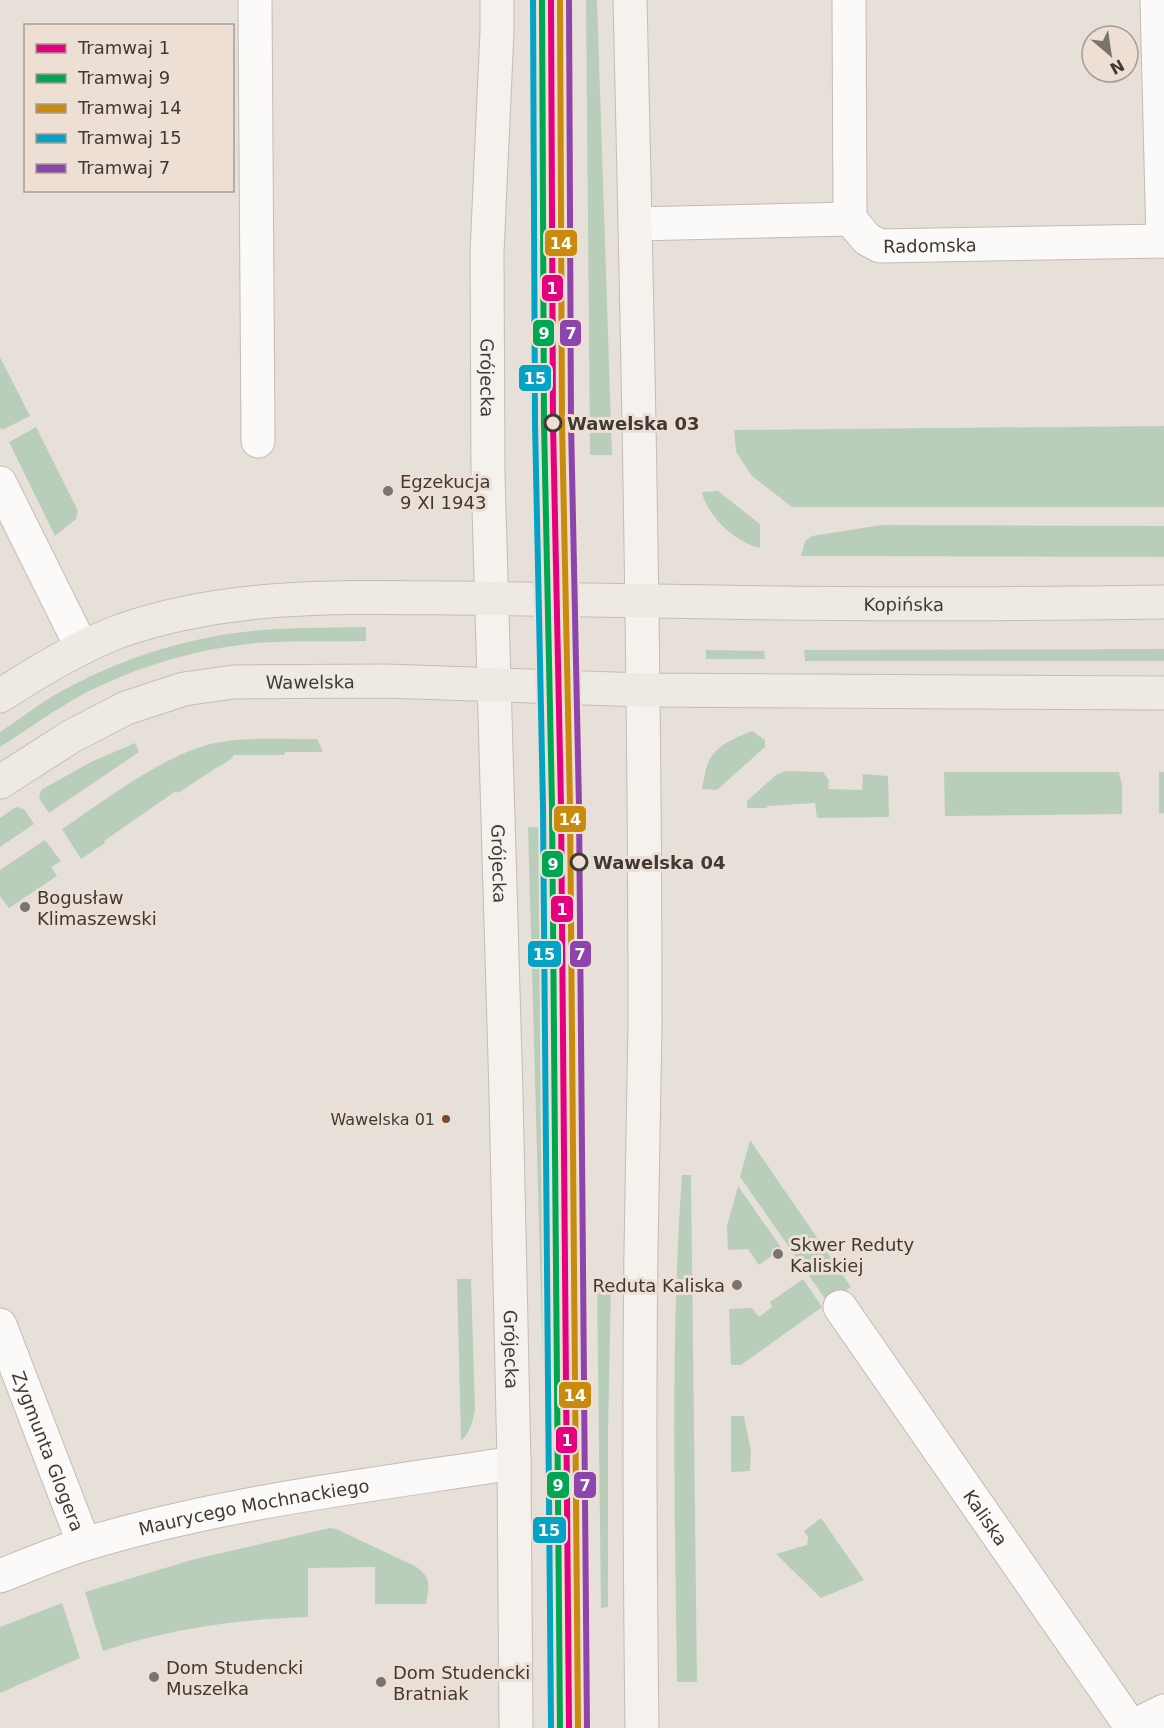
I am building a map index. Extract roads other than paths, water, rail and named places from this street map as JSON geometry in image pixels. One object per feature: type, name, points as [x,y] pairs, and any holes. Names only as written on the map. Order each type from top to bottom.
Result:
[{"type":"main road","name":"Grójecka","points":[[497,0],[487,253],[488,474],[506,1094],[514,1463],[516,1728]]},
{"type":"main road","points":[[630,0],[644,690],[645,1029],[639,1480],[642,1728]]},
{"type":"main road","points":[[0,696],[30,676],[82,648],[120,632],[194,611],[231,605],[289,599],[342,597],[642,600]]},
{"type":"main road","name":"Kopińska","points":[[642,600],[783,603],[1164,602]]},
{"type":"main road","name":"Wawelska","points":[[0,782],[72,736],[126,708],[184,689],[245,682],[385,681],[644,690]]},
{"type":"main road","points":[[644,690],[1164,693]]},
{"type":"street","points":[[255,0],[258,441]]},
{"type":"street","points":[[635,224],[850,219],[849,0]]},
{"type":"street","points":[[1157,0],[1163,241]]},
{"type":"street","name":"Radomska","points":[[850,219],[867,239],[880,246],[1163,241]]},
{"type":"street","points":[[0,483],[82,648]]},
{"type":"street","name":"Kaliska","points":[[840,1307],[1131,1727]]},
{"type":"street","name":"Zygmunta Glogera","points":[[0,1325],[84,1544]]},
{"type":"street","name":"Maurycego Mochnackiego","points":[[0,1576],[84,1544],[244,1506],[514,1463]]},
{"type":"street","points":[[1131,1727],[1164,1711]]},
{"type":"tram line","name":"15","points":[[533,0],[535,423],[543,806],[551,1728]]},
{"type":"tram line","name":"9","points":[[542,0],[544,423],[552,806],[560,1728]]},
{"type":"tram line","name":"1","points":[[551,0],[553,423],[561,806],[569,1728]]},
{"type":"tram line","name":"14","points":[[560,0],[562,423],[570,806],[578,1728]]},
{"type":"tram line","name":"7","points":[[569,0],[571,423],[579,806],[587,1728]]},
{"type":"place","name":"Wawelska 03","points":[[553,423]]},
{"type":"place","name":"Egzekucja 9 XI 1943","points":[[388,491]]},
{"type":"place","name":"Wawelska 04","points":[[579,862]]},
{"type":"place","name":"Bogusław Klimaszewski","points":[[25,907]]},
{"type":"place","name":"Wawelska 01","points":[[446,1119]]},
{"type":"place","name":"Skwer Reduty Kaliskiej","points":[[778,1254]]},
{"type":"place","name":"Reduta Kaliska","points":[[737,1285]]},
{"type":"place","name":"Dom Studencki Muszelka","points":[[154,1677]]},
{"type":"place","name":"Dom Studencki Bratniak","points":[[381,1682]]}]
